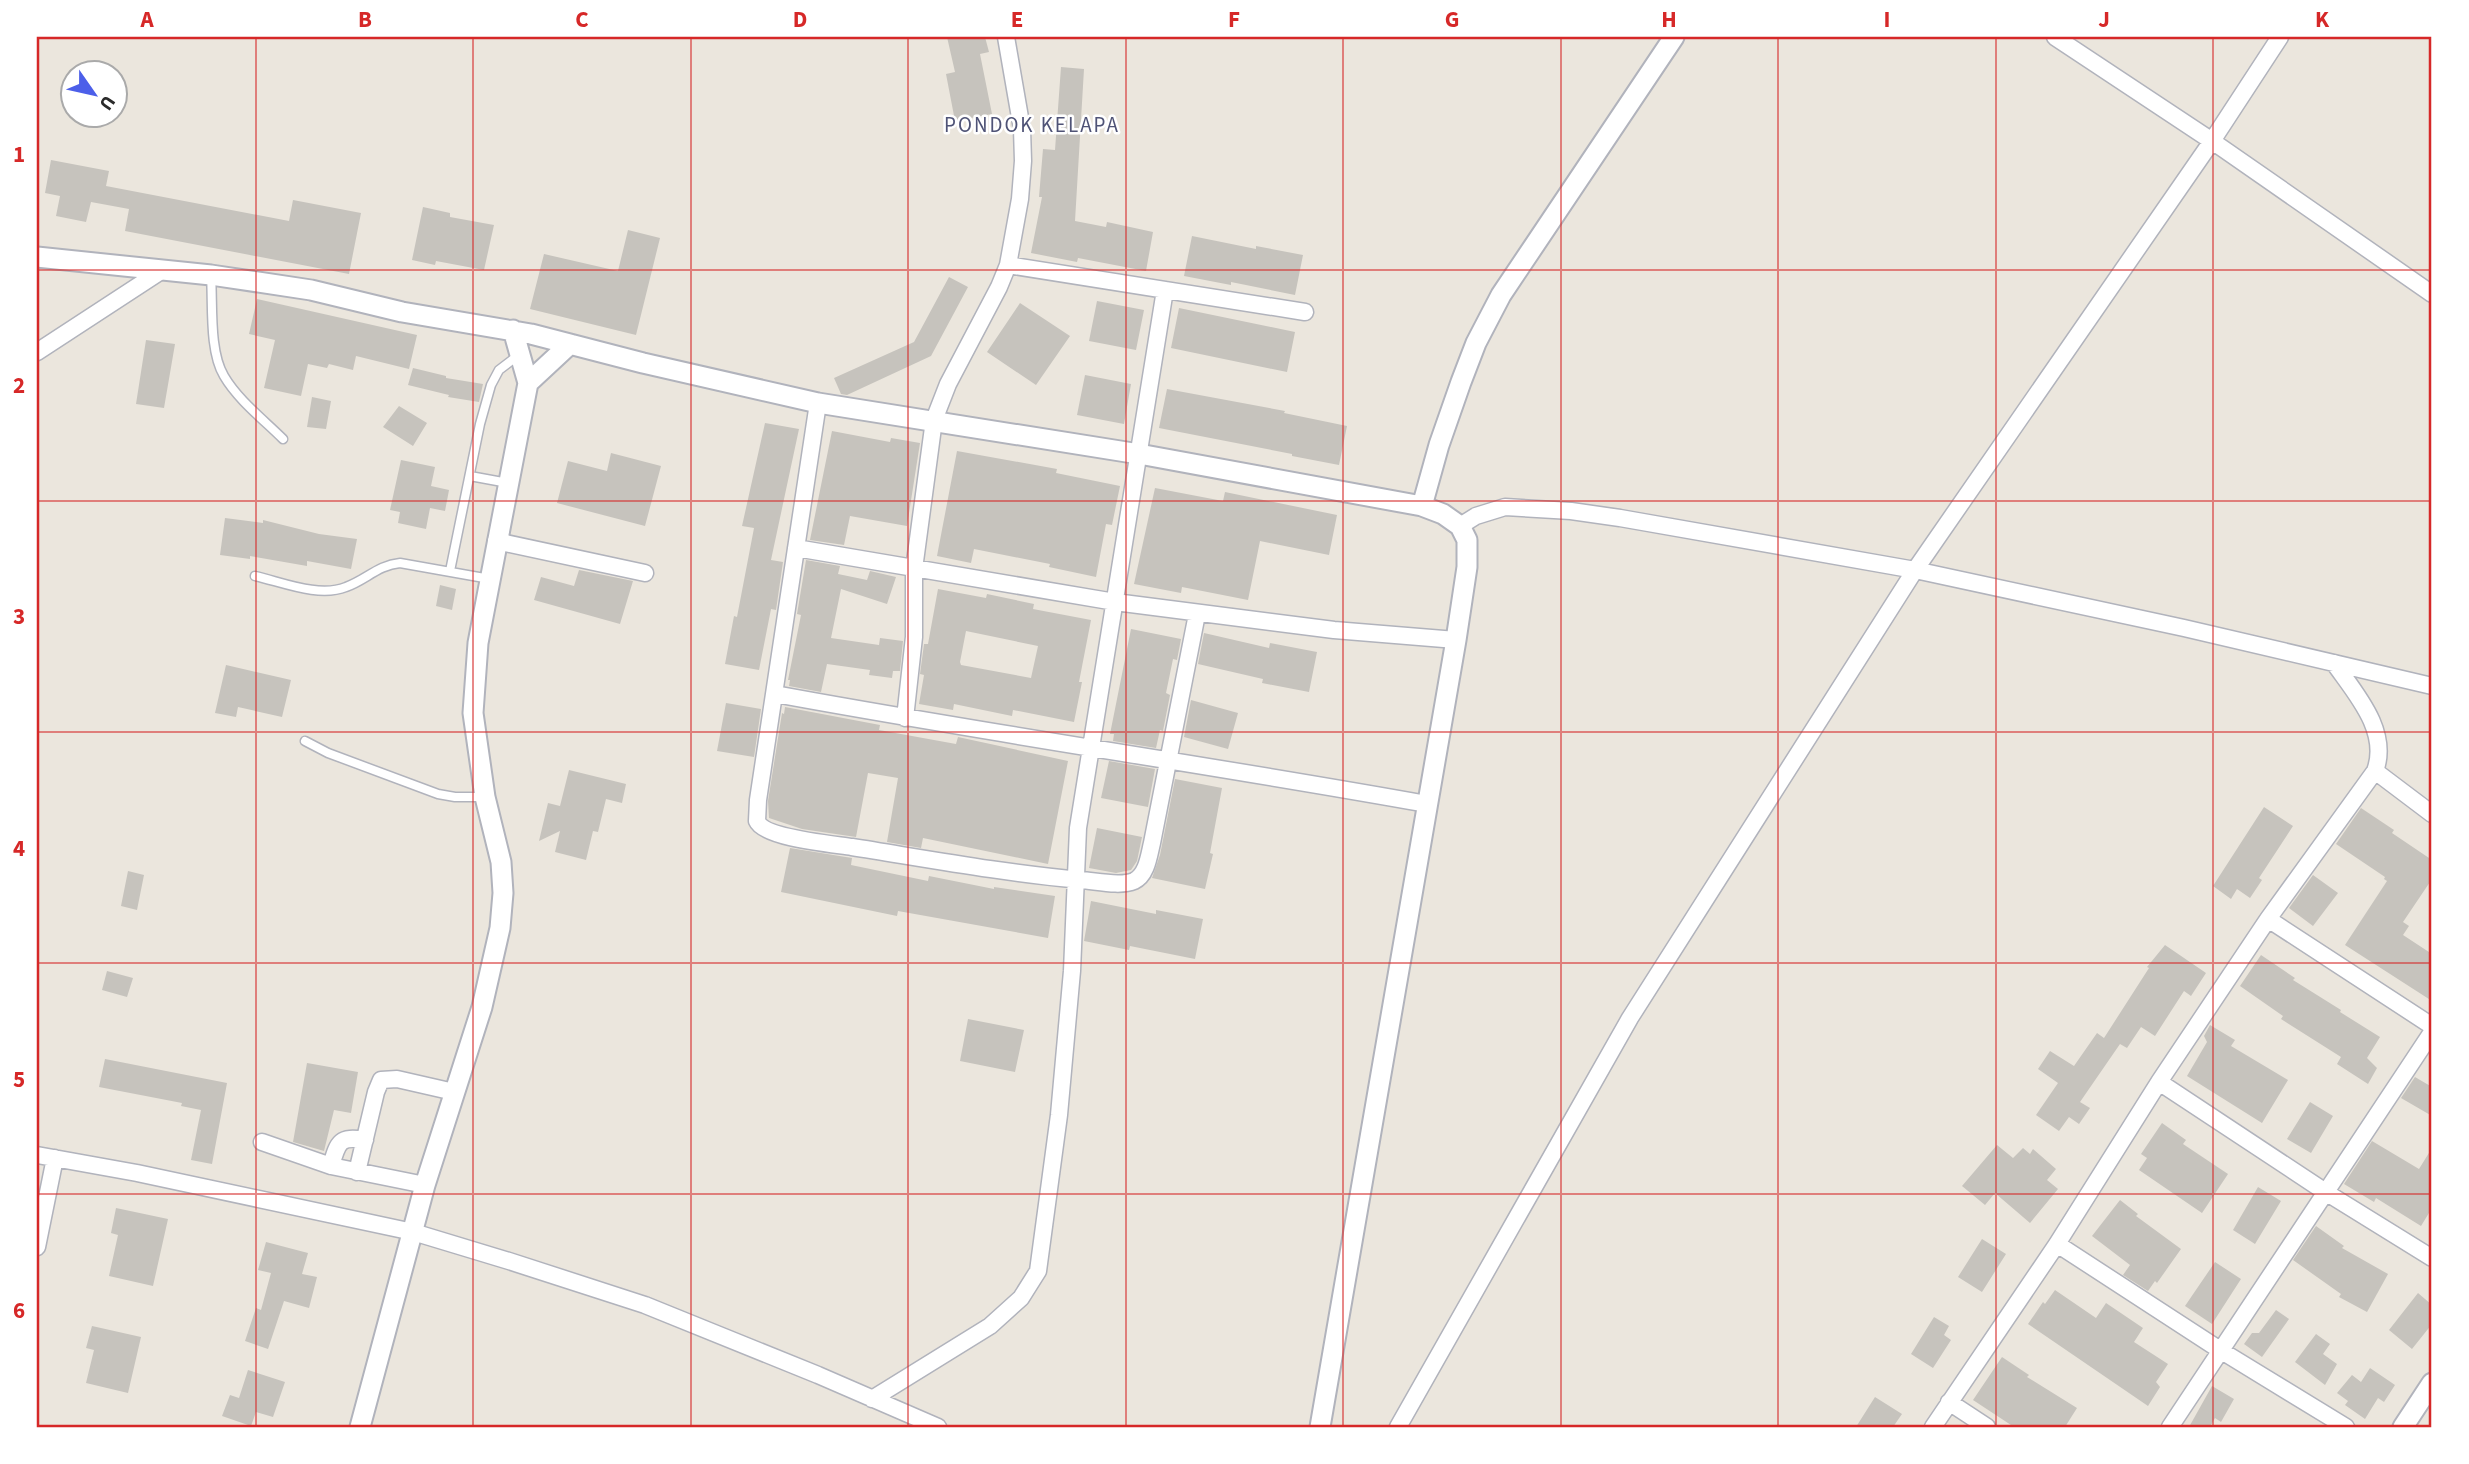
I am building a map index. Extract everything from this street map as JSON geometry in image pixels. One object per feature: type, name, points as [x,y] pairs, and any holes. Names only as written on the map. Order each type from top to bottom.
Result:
[{"type":"street","points":[[905,718],[914,638],[914,569],[934,420],[948,384],[1008,265],[1020,199],[1022,129],[1006,37]]},
{"type":"street","points":[[1422,506],[1461,382],[1476,343],[1501,295],[1674,37]]},
{"type":"street","points":[[2055,37],[2212,141],[2432,294]]},
{"type":"street","points":[[1398,1427],[1630,1018],[1914,570],[2212,141],[2280,37]]},
{"type":"street","points":[[37,257],[211,275],[311,290],[402,312],[513,330],[818,403],[1139,454],[1422,506],[1443,514],[1460,526],[1468,549],[1456,640],[1320,1427]]},
{"type":"street","points":[[1008,265],[1305,312]]},
{"type":"street","points":[[37,352],[161,271]]},
{"type":"street","points":[[872,1399],[990,1326],[1021,1298],[1038,1271],[1059,1115],[1072,971],[1078,828],[1165,290]]},
{"type":"street","points":[[360,1427],[425,1185],[482,1007],[500,929],[503,893],[501,862],[485,797],[473,713],[478,643],[528,383],[513,330]]},
{"type":"street","points":[[528,383],[570,344]]},
{"type":"street","points":[[818,403],[758,800],[757,821],[761,828],[827,843],[1021,874],[1122,883],[1135,881],[1147,863],[1197,614]]},
{"type":"street","points":[[1460,526],[1476,516],[1505,507],[1570,511],[1914,570],[2184,628],[2432,686]]},
{"type":"street","points":[[496,541],[645,573]]},
{"type":"street","points":[[796,548],[1197,614],[1334,630],[1456,640]]},
{"type":"street","points":[[1933,1427],[2057,1244],[2159,1082],[2268,919],[2375,771],[2379,753],[2367,709],[2333,663]]},
{"type":"street","points":[[775,694],[1427,804]]},
{"type":"street","points":[[2375,771],[2432,814]]},
{"type":"street","points":[[2268,919],[2432,1026]]},
{"type":"street","points":[[2170,1427],[2432,1032]]},
{"type":"street","points":[[357,1172],[378,1085],[384,1079],[397,1079],[454,1093]]},
{"type":"street","points":[[2159,1082],[2327,1193],[2432,1258]]},
{"type":"street","points":[[331,1166],[337,1147],[343,1139],[365,1140]]},
{"type":"street","points":[[262,1142],[331,1166],[425,1185]]},
{"type":"street","points":[[37,1155],[413,1232],[645,1305],[938,1427]]},
{"type":"street","points":[[37,1247],[55,1158]]},
{"type":"street","points":[[2057,1244],[2220,1350],[2346,1427]]},
{"type":"street","points":[[2403,1427],[2432,1382]]},
{"type":"street","points":[[1949,1402],[1987,1427]]},
{"type":"lane","points":[[211,275],[216,359],[223,376],[283,439]]},
{"type":"lane","points":[[450,571],[480,424],[495,375],[520,354]]},
{"type":"lane","points":[[470,476],[508,483]]},
{"type":"lane","points":[[255,576],[320,590],[335,590],[355,584],[387,564],[400,563],[490,579]]},
{"type":"lane","points":[[305,741],[328,753],[438,794],[485,797]]},
{"type":"building","points":[[947,37],[985,37],[989,52],[980,54],[992,114],[955,121],[946,74],[955,72]]},
{"type":"building","points":[[1061,67],[1084,69],[1075,221],[1106,227],[1107,222],[1153,232],[1146,271],[1078,258],[1077,262],[1031,253],[1042,197],[1039,197],[1043,149],[1055,150]]},
{"type":"building","points":[[51,160],[109,171],[106,186],[289,221],[293,200],[361,213],[349,274],[125,231],[129,209],[91,202],[86,222],[56,216],[60,196],[45,193]]},
{"type":"building","points":[[423,207],[450,213],[450,217],[494,225],[484,270],[436,261],[435,265],[412,260]]},
{"type":"building","points":[[628,230],[660,238],[636,335],[530,309],[544,254],[618,271]]},
{"type":"building","points":[[1192,236],[1303,255],[1295,295],[1184,276]]},
{"type":"building","points":[[949,277],[968,287],[931,356],[847,395],[841,394],[834,378],[914,342]]},
{"type":"building","points":[[257,299],[417,335],[409,369],[356,356],[353,370],[329,364],[327,368],[308,364],[301,396],[264,388],[275,340],[249,334]]},
{"type":"building","points":[[1097,301],[1144,310],[1136,350],[1089,341]]},
{"type":"building","points":[[1020,303],[1070,336],[1036,385],[987,352]]},
{"type":"building","points":[[1179,308],[1295,332],[1287,372],[1171,348]]},
{"type":"building","points":[[146,340],[175,344],[164,408],[136,404]]},
{"type":"building","points":[[413,368],[446,378],[483,384],[479,402],[448,397],[449,395],[408,385]]},
{"type":"building","points":[[1085,375],[1131,384],[1124,424],[1077,415]]},
{"type":"building","points":[[1167,389],[1285,411],[1284,413],[1347,426],[1339,465],[1159,428]]},
{"type":"building","points":[[312,397],[331,401],[326,429],[307,427]]},
{"type":"building","points":[[399,406],[427,423],[413,446],[383,427]]},
{"type":"building","points":[[765,423],[799,429],[771,560],[783,562],[776,610],[771,609],[759,670],[725,664],[754,528],[742,526]]},
{"type":"building","points":[[832,431],[890,442],[891,438],[920,443],[907,526],[850,516],[844,545],[810,540]]},
{"type":"building","points":[[957,451],[1057,469],[1056,473],[1120,486],[1112,525],[1106,524],[1096,577],[1049,567],[1050,564],[974,549],[971,563],[937,556]]},
{"type":"building","points":[[611,453],[661,466],[645,526],[557,503],[568,461],[607,471]]},
{"type":"building","points":[[401,460],[435,467],[431,486],[449,490],[445,511],[430,508],[426,529],[398,523],[400,512],[390,510]]},
{"type":"building","points":[[1155,488],[1223,501],[1225,492],[1337,515],[1329,555],[1260,541],[1248,600],[1182,587],[1181,593],[1134,584]]},
{"type":"building","points":[[225,518],[263,523],[263,520],[319,534],[357,539],[351,569],[307,561],[307,566],[250,556],[250,559],[220,555]]},
{"type":"building","points":[[806,560],[840,566],[838,574],[867,580],[870,571],[896,577],[887,604],[841,589],[831,638],[879,645],[880,638],[903,641],[900,671],[893,671],[892,678],[869,675],[870,670],[827,664],[821,692],[789,686],[801,615],[797,614]]},
{"type":"building","points":[[579,570],[633,581],[620,624],[534,600],[541,577],[574,586]]},
{"type":"building","points":[[440,585],[456,589],[452,610],[436,606]]},
{"type":"building","points":[[938,589],[986,598],[987,594],[1034,604],[1033,609],[1091,620],[1074,722],[1013,710],[1012,716],[954,704],[953,710],[919,704],[924,675],[920,674],[924,644],[928,644]],"holes":[[[966,631],[1038,646],[1031,678],[961,665],[960,662]]]},
{"type":"building","points":[[1131,629],[1181,639],[1177,660],[1173,659],[1166,693],[1170,695],[1163,731],[1160,730],[1156,748],[1113,741],[1114,734],[1110,734]]},
{"type":"building","points":[[1204,633],[1269,648],[1270,643],[1317,652],[1309,692],[1262,683],[1263,679],[1198,664]]},
{"type":"building","points":[[226,665],[291,680],[282,717],[238,707],[236,717],[215,713]]},
{"type":"building","points":[[1191,700],[1238,713],[1228,749],[1184,737]]},
{"type":"building","points":[[726,703],[761,709],[754,757],[717,751]]},
{"type":"building","points":[[785,707],[880,725],[879,730],[956,744],[958,737],[1068,761],[1048,864],[923,838],[921,848],[887,842],[898,778],[868,773],[856,837],[802,829],[769,818],[768,801]]},
{"type":"building","points":[[1109,761],[1155,769],[1148,807],[1101,798]]},
{"type":"building","points":[[569,770],[626,784],[622,803],[606,799],[598,832],[593,831],[586,860],[555,852],[560,831],[539,841],[548,803],[560,806]]},
{"type":"building","points":[[1175,779],[1222,788],[1205,889],[1152,878],[1160,855]]},
{"type":"building","points":[[2264,807],[2293,826],[2259,878],[2262,880],[2250,898],[2237,889],[2231,899],[2213,886]]},
{"type":"building","points":[[2361,808],[2432,860],[2432,879],[2403,922],[2409,926],[2403,935],[2432,954],[2432,1001],[2345,945],[2387,881],[2336,844]]},
{"type":"building","points":[[1097,828],[1142,837],[1137,861],[1131,870],[1116,873],[1089,868]]},
{"type":"building","points":[[790,848],[852,858],[851,865],[928,881],[929,876],[994,889],[1055,896],[1048,938],[898,911],[897,916],[781,892]]},
{"type":"building","points":[[128,871],[144,875],[137,910],[121,906]]},
{"type":"building","points":[[2313,875],[2338,893],[2313,926],[2289,908]]},
{"type":"building","points":[[1091,901],[1156,914],[1156,910],[1203,919],[1195,959],[1130,946],[1129,950],[1084,941]]},
{"type":"building","points":[[2165,945],[2206,973],[2191,996],[2184,991],[2155,1036],[2141,1027],[2127,1048],[2120,1044],[2080,1102],[2090,1108],[2079,1124],[2069,1117],[2059,1131],[2036,1115],[2058,1083],[2038,1069],[2050,1051],[2074,1066],[2097,1033],[2104,1038],[2149,968],[2147,967]]},
{"type":"building","points":[[2261,955],[2295,978],[2293,980],[2380,1037],[2367,1058],[2377,1068],[2368,1084],[2337,1064],[2341,1057],[2281,1019],[2283,1016],[2240,986]]},
{"type":"building","points":[[107,971],[133,978],[127,997],[102,990]]},
{"type":"building","points":[[968,1019],[1024,1030],[1015,1072],[960,1061]]},
{"type":"building","points":[[2210,1025],[2235,1040],[2231,1046],[2288,1080],[2262,1123],[2187,1076],[2207,1042],[2204,1036]]},
{"type":"building","points":[[105,1059],[227,1083],[212,1164],[191,1160],[201,1110],[181,1106],[182,1103],[99,1087]]},
{"type":"building","points":[[307,1063],[358,1072],[351,1113],[334,1110],[324,1151],[293,1142]]},
{"type":"building","points":[[2415,1077],[2432,1087],[2432,1116],[2401,1098]]},
{"type":"building","points":[[2310,1102],[2333,1116],[2311,1153],[2287,1139]]},
{"type":"building","points":[[2162,1123],[2186,1140],[2183,1144],[2228,1174],[2202,1213],[2139,1170],[2147,1158],[2141,1154]]},
{"type":"building","points":[[2372,1141],[2419,1169],[2432,1148],[2432,1208],[2421,1226],[2376,1198],[2374,1202],[2344,1184]]},
{"type":"building","points":[[1997,1145],[2013,1158],[2023,1148],[2030,1154],[2033,1149],[2056,1169],[2047,1180],[2058,1189],[2030,1223],[1995,1193],[1985,1205],[1962,1186]]},
{"type":"building","points":[[2258,1187],[2281,1201],[2255,1244],[2233,1230]]},
{"type":"building","points":[[2120,1200],[2138,1214],[2136,1216],[2181,1249],[2157,1283],[2155,1281],[2148,1291],[2123,1275],[2130,1265],[2092,1236]]},
{"type":"building","points":[[116,1208],[168,1219],[153,1286],[109,1276],[118,1235],[111,1233]]},
{"type":"building","points":[[2316,1226],[2344,1246],[2342,1248],[2388,1274],[2367,1312],[2339,1297],[2341,1294],[2293,1260]]},
{"type":"building","points":[[1982,1239],[2006,1254],[1982,1292],[1958,1277]]},
{"type":"building","points":[[266,1242],[308,1253],[302,1274],[317,1277],[309,1308],[284,1301],[268,1349],[245,1341],[256,1308],[261,1310],[271,1273],[258,1270]]},
{"type":"building","points":[[2215,1262],[2241,1279],[2212,1324],[2185,1306]]},
{"type":"building","points":[[2055,1290],[2096,1318],[2106,1303],[2143,1328],[2134,1342],[2168,1364],[2156,1382],[2160,1387],[2148,1406],[2028,1324]]},
{"type":"building","points":[[2418,1293],[2432,1305],[2432,1324],[2412,1349],[2389,1330]]},
{"type":"building","points":[[2276,1310],[2289,1319],[2262,1357],[2244,1344],[2252,1333],[2259,1333]]},
{"type":"building","points":[[1934,1317],[1949,1326],[1944,1335],[1951,1340],[1933,1368],[1911,1354]]},
{"type":"building","points":[[92,1326],[141,1337],[128,1393],[86,1383],[94,1350],[86,1348]]},
{"type":"building","points":[[2316,1334],[2330,1344],[2323,1354],[2337,1364],[2325,1385],[2295,1362]]},
{"type":"building","points":[[2002,1357],[2029,1375],[2027,1377],[2077,1408],[2065,1427],[2014,1427],[1973,1400]]},
{"type":"building","points":[[2370,1368],[2395,1385],[2384,1402],[2378,1398],[2365,1419],[2345,1405],[2348,1401],[2337,1393],[2352,1375],[2361,1382]]},
{"type":"building","points":[[248,1370],[285,1382],[273,1417],[256,1412],[251,1426],[222,1416],[230,1395],[239,1398]]},
{"type":"building","points":[[2212,1386],[2234,1399],[2221,1422],[2215,1418],[2210,1427],[2189,1427]]},
{"type":"building","points":[[1875,1397],[1902,1414],[1893,1427],[1856,1427]]},
{"type":"district","name":"PONDOK KELAPA","points":[[1032,125]]}]
